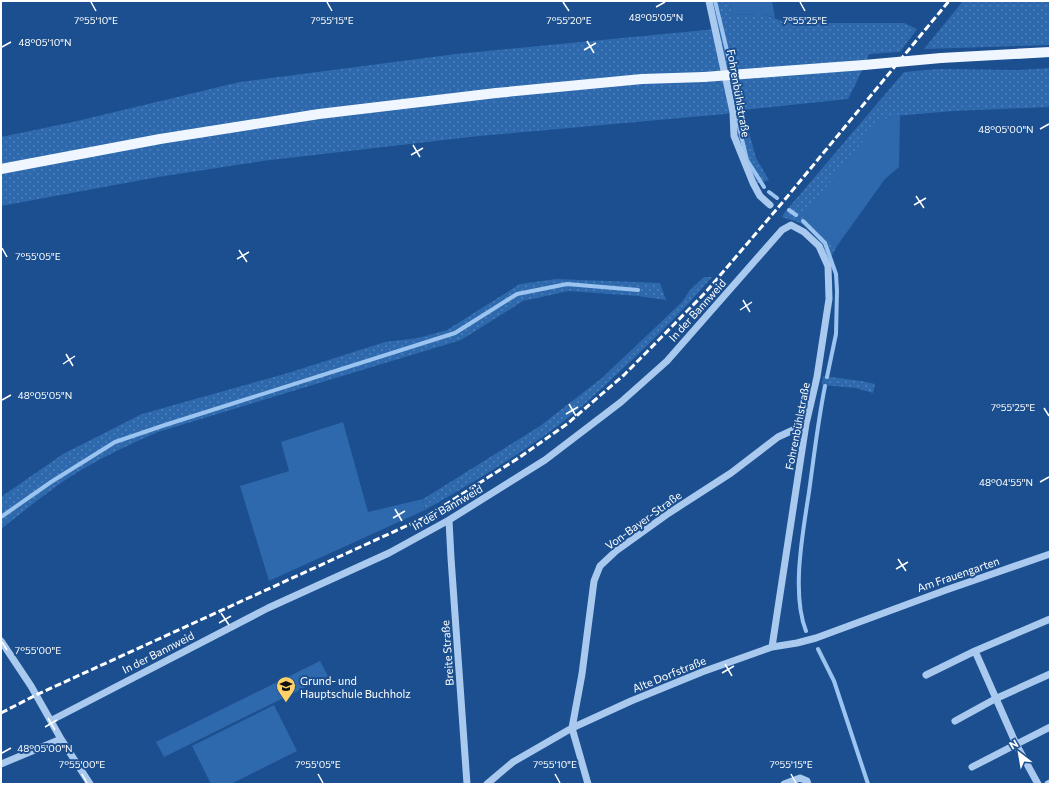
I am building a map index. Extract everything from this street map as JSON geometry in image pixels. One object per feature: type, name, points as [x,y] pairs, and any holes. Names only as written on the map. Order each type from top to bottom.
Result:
[{"type":"main road","points":[[1,169],[160,139],[319,114],[496,93],[642,79],[704,77],[941,58],[1050,52]]},
{"type":"street","name":"Fohrenbühlstraße","points":[[709,1],[733,112],[734,136],[753,183],[760,196],[770,205]]},
{"type":"street","name":"Fohrenbühlstraße","points":[[772,647],[806,424],[817,377],[829,299],[828,266],[819,246],[804,232],[791,225]]},
{"type":"street","name":"In der Bannweid","points":[[52,720],[268,608],[389,553],[449,520],[545,460],[621,402],[666,361],[782,230],[791,225]]},
{"type":"street","name":"Von-Bayer-Straße","points":[[588,784],[572,728],[582,674],[594,581],[600,566],[616,551],[669,513],[731,473],[778,437],[806,424]]},
{"type":"street","name":"Breite Straße","points":[[449,520],[467,784]]},
{"type":"street","name":"Am Frauengarten","points":[[874,616],[1050,554]]},
{"type":"street","name":"Alte Dorfstraße","points":[[487,784],[513,762],[572,728],[631,701],[702,672],[772,647],[816,638],[874,616]]},
{"type":"street","points":[[926,675],[976,651],[1050,619]]},
{"type":"street","points":[[1,641],[16,662],[90,784]]},
{"type":"street","points":[[976,651],[995,699],[1016,744],[1038,784]]},
{"type":"street","points":[[955,721],[995,699],[1050,674]]},
{"type":"street","points":[[972,767],[1050,727]]},
{"type":"street","points":[[1,764],[62,739]]},
{"type":"street","points":[[784,784],[800,778],[807,781],[808,784]]},
{"type":"shaded area","points":[[711,1],[730,1],[732,15],[763,14],[787,23],[904,23],[917,29],[900,52],[869,54],[848,99],[743,110],[756,158],[769,180],[755,184],[734,136],[733,112],[725,114],[479,136],[262,161],[158,177],[1,206],[1,137],[73,122],[240,82],[456,54],[716,29]]},
{"type":"shaded area","points":[[730,1],[772,1],[775,18],[763,14],[732,15]]},
{"type":"shaded area","points":[[963,1],[1050,1],[1050,45],[924,49]]},
{"type":"shaded area","points":[[1050,68],[1050,107],[953,111],[894,116],[882,121],[805,214],[837,246],[829,260],[821,244],[810,230],[800,223],[782,217],[904,72],[938,69],[1020,70]]},
{"type":"shaded area","points":[[894,116],[900,116],[899,167],[885,179],[837,246],[805,214],[876,125]]},
{"type":"shaded area","points":[[704,277],[712,277],[653,340],[572,415],[515,456],[425,510],[423,499],[540,426],[602,378],[682,302],[690,290]]},
{"type":"shaded area","points":[[556,279],[660,283],[666,300],[638,296],[569,291],[523,301],[461,340],[148,436],[110,454],[72,476],[1,529],[1,497],[63,454],[142,414],[288,373],[385,342],[418,338],[447,330],[520,284]]},
{"type":"shaded area","points":[[823,376],[875,384],[873,393],[856,388],[822,385]]},
{"type":"shaded area","points":[[343,422],[368,512],[423,499],[425,510],[269,581],[240,486],[289,471],[281,442]]},
{"type":"shaded area","points":[[320,661],[328,676],[164,757],[156,742]]},
{"type":"shaded area","points":[[274,705],[297,751],[231,784],[211,784],[192,746]]},
{"type":"waterway","points":[[715,1],[738,96],[739,127],[747,160],[764,187]]},
{"type":"waterway","points":[[769,192],[777,198]]},
{"type":"waterway","points":[[789,210],[796,215]]},
{"type":"waterway","points":[[803,221],[825,243],[836,274],[836,334],[827,377]]},
{"type":"waterway","points":[[1,517],[51,482],[115,442],[455,333],[517,294],[567,284],[638,290]]},
{"type":"waterway","points":[[806,631],[799,599],[801,544],[825,386]]},
{"type":"waterway","points":[[818,649],[834,681],[868,784]]},
{"type":"railway","points":[[1,713],[36,695],[426,517],[520,457],[567,424],[624,375],[705,293],[782,203],[949,1]]},
{"type":"place","name":"Grund- und Hauptschule Buchholz","points":[[286,703]]}]
